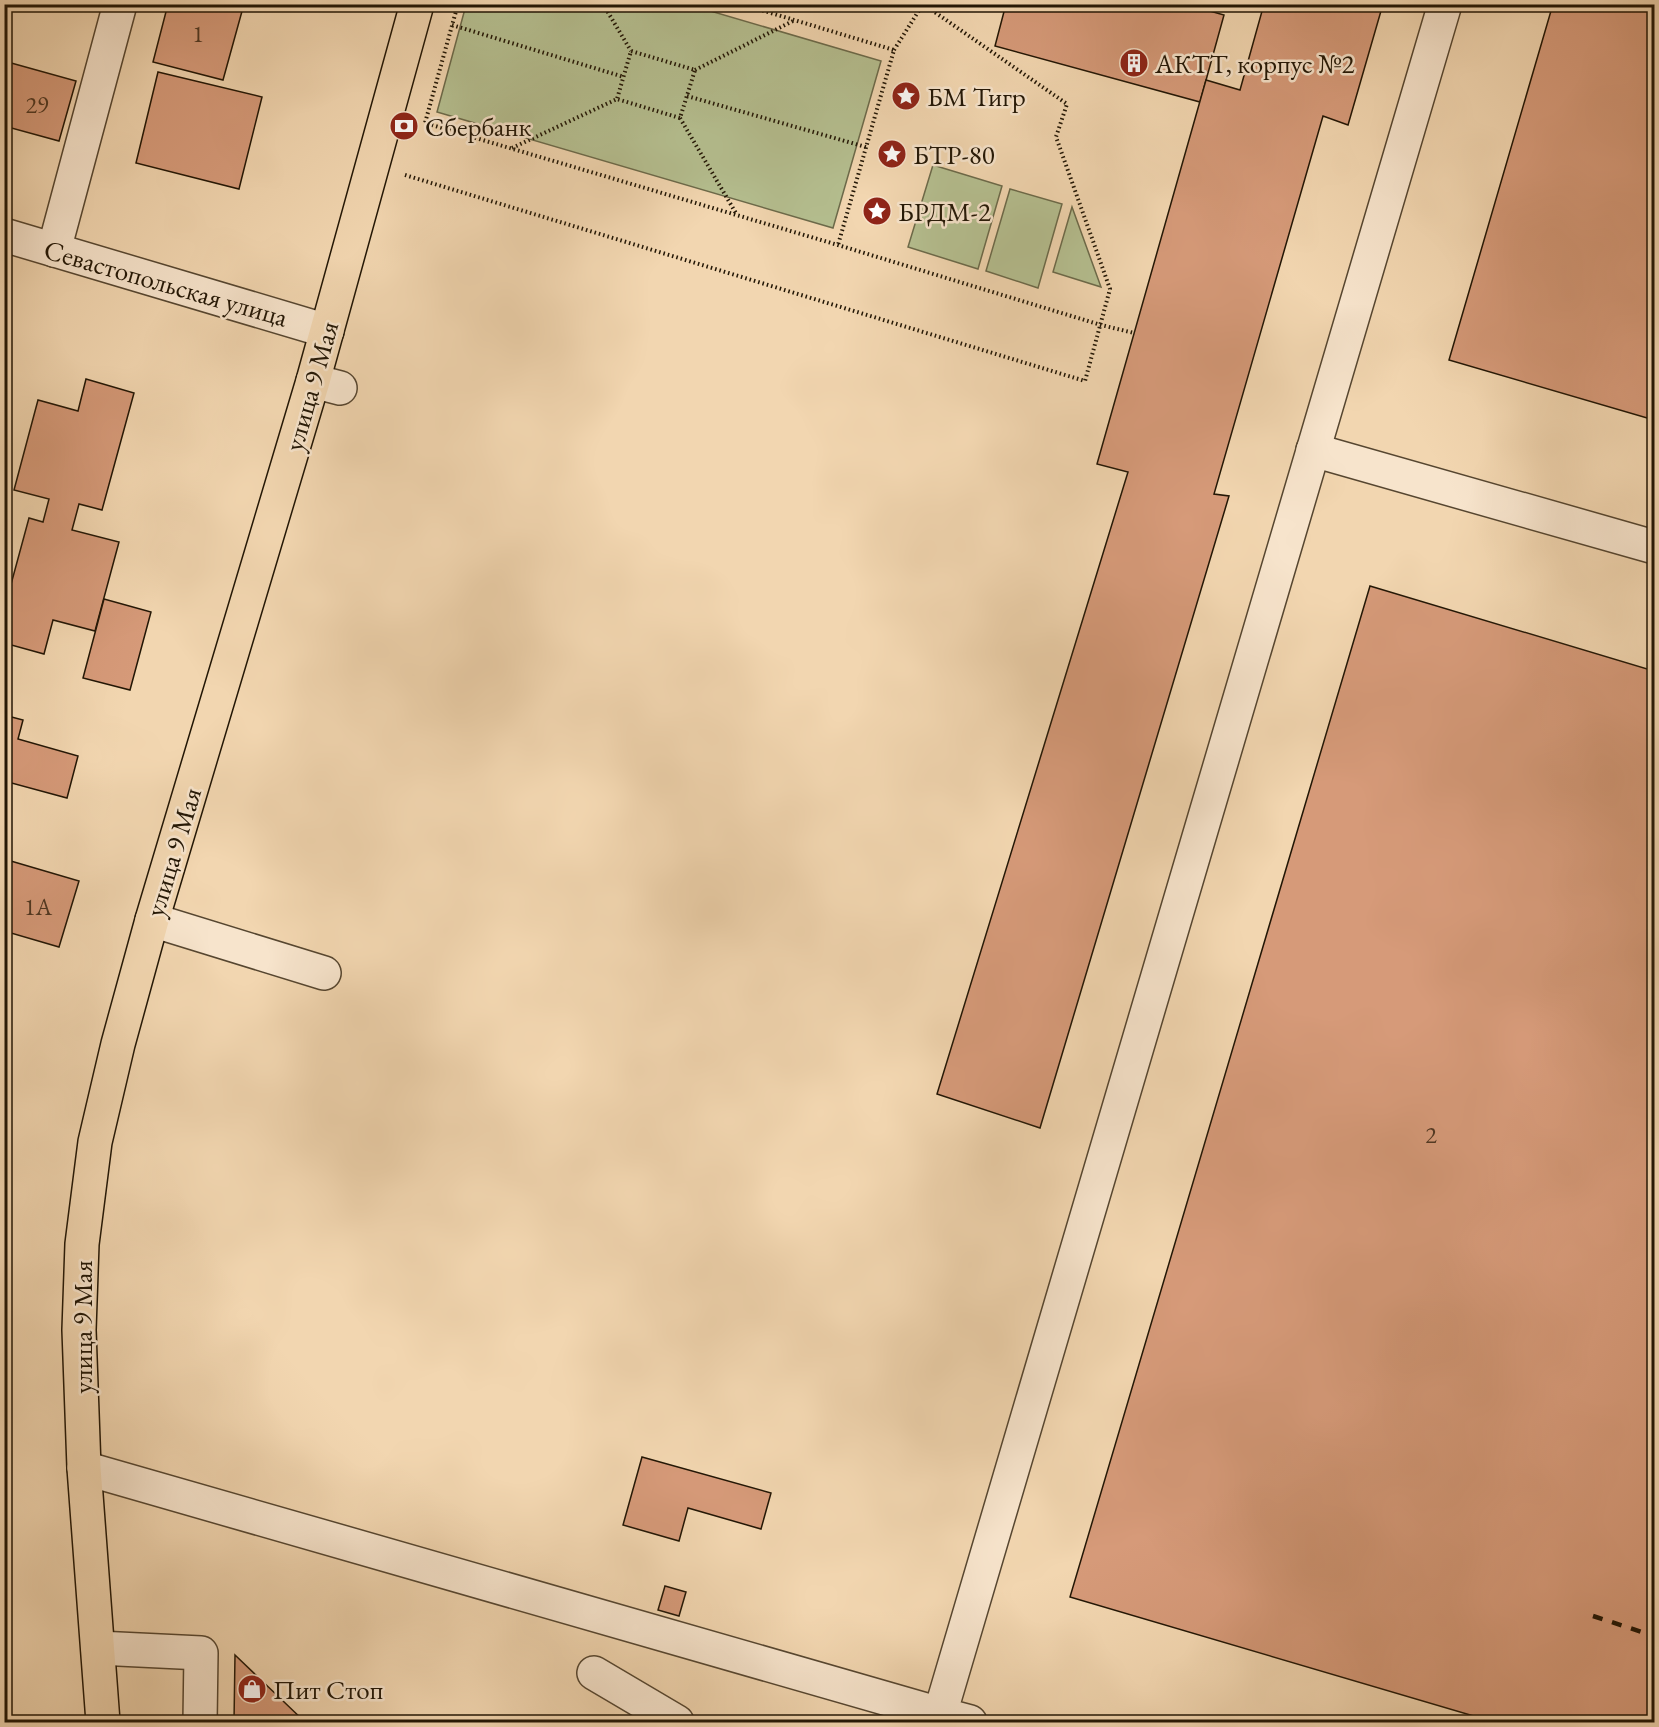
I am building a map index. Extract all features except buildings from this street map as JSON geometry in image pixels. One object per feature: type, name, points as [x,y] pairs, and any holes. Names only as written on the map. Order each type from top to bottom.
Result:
[{"type":"main road","name":"улица 9 Мая","points":[[103,1722],[84,1468],[79,1330],[82,1244],[94,1153],[118,1044],[152,920],[326,384],[327,331],[417,4]]},
{"type":"street","points":[[54,250],[120,4]]},
{"type":"street","points":[[84,1468],[955,1718],[1313,450],[1445,4]]},
{"type":"street","name":"Севастопольская улица","points":[[4,235],[327,331]]},
{"type":"street","points":[[1313,450],[1654,548]]},
{"type":"street","points":[[152,920],[324,973]]},
{"type":"street","points":[[98,1648],[201,1653],[200,1722]]},
{"type":"street","points":[[594,1673],[677,1722]]},
{"type":"path","points":[[458,4],[425,123],[1134,333]]},
{"type":"path","points":[[603,4],[631,51],[694,70],[794,21]]},
{"type":"path","points":[[741,4],[894,50]]},
{"type":"path","points":[[373,165],[1085,381],[1110,289],[1056,137],[1067,104],[923,4],[894,50],[838,244]]},
{"type":"path","points":[[452,25],[624,77]]},
{"type":"path","points":[[617,99],[631,51]]},
{"type":"path","points":[[680,118],[694,70]]},
{"type":"path","points":[[687,96],[866,147]]},
{"type":"path","points":[[511,148],[617,99],[680,118],[737,215]]},
{"type":"green space","points":[[466,5],[690,5],[881,61],[833,228],[437,112]]},
{"type":"green space","points":[[933,165],[1002,186],[978,269],[908,247]]},
{"type":"green space","points":[[1010,189],[1062,204],[1038,288],[986,271]]},
{"type":"green space","points":[[1072,207],[1101,287],[1053,272]]},
{"type":"railway","points":[[1593,1616],[1654,1636]]},
{"type":"place","name":"АКТТ, корпус №2","points":[[1134,63]]},
{"type":"place","name":"БМ Тигр","points":[[906,96]]},
{"type":"place","name":"Сбербанк","points":[[404,126]]},
{"type":"place","name":"БТР-80","points":[[892,154]]},
{"type":"place","name":"БРДМ-2","points":[[877,211]]},
{"type":"place","name":"Пит Стоп","points":[[252,1689]]}]
